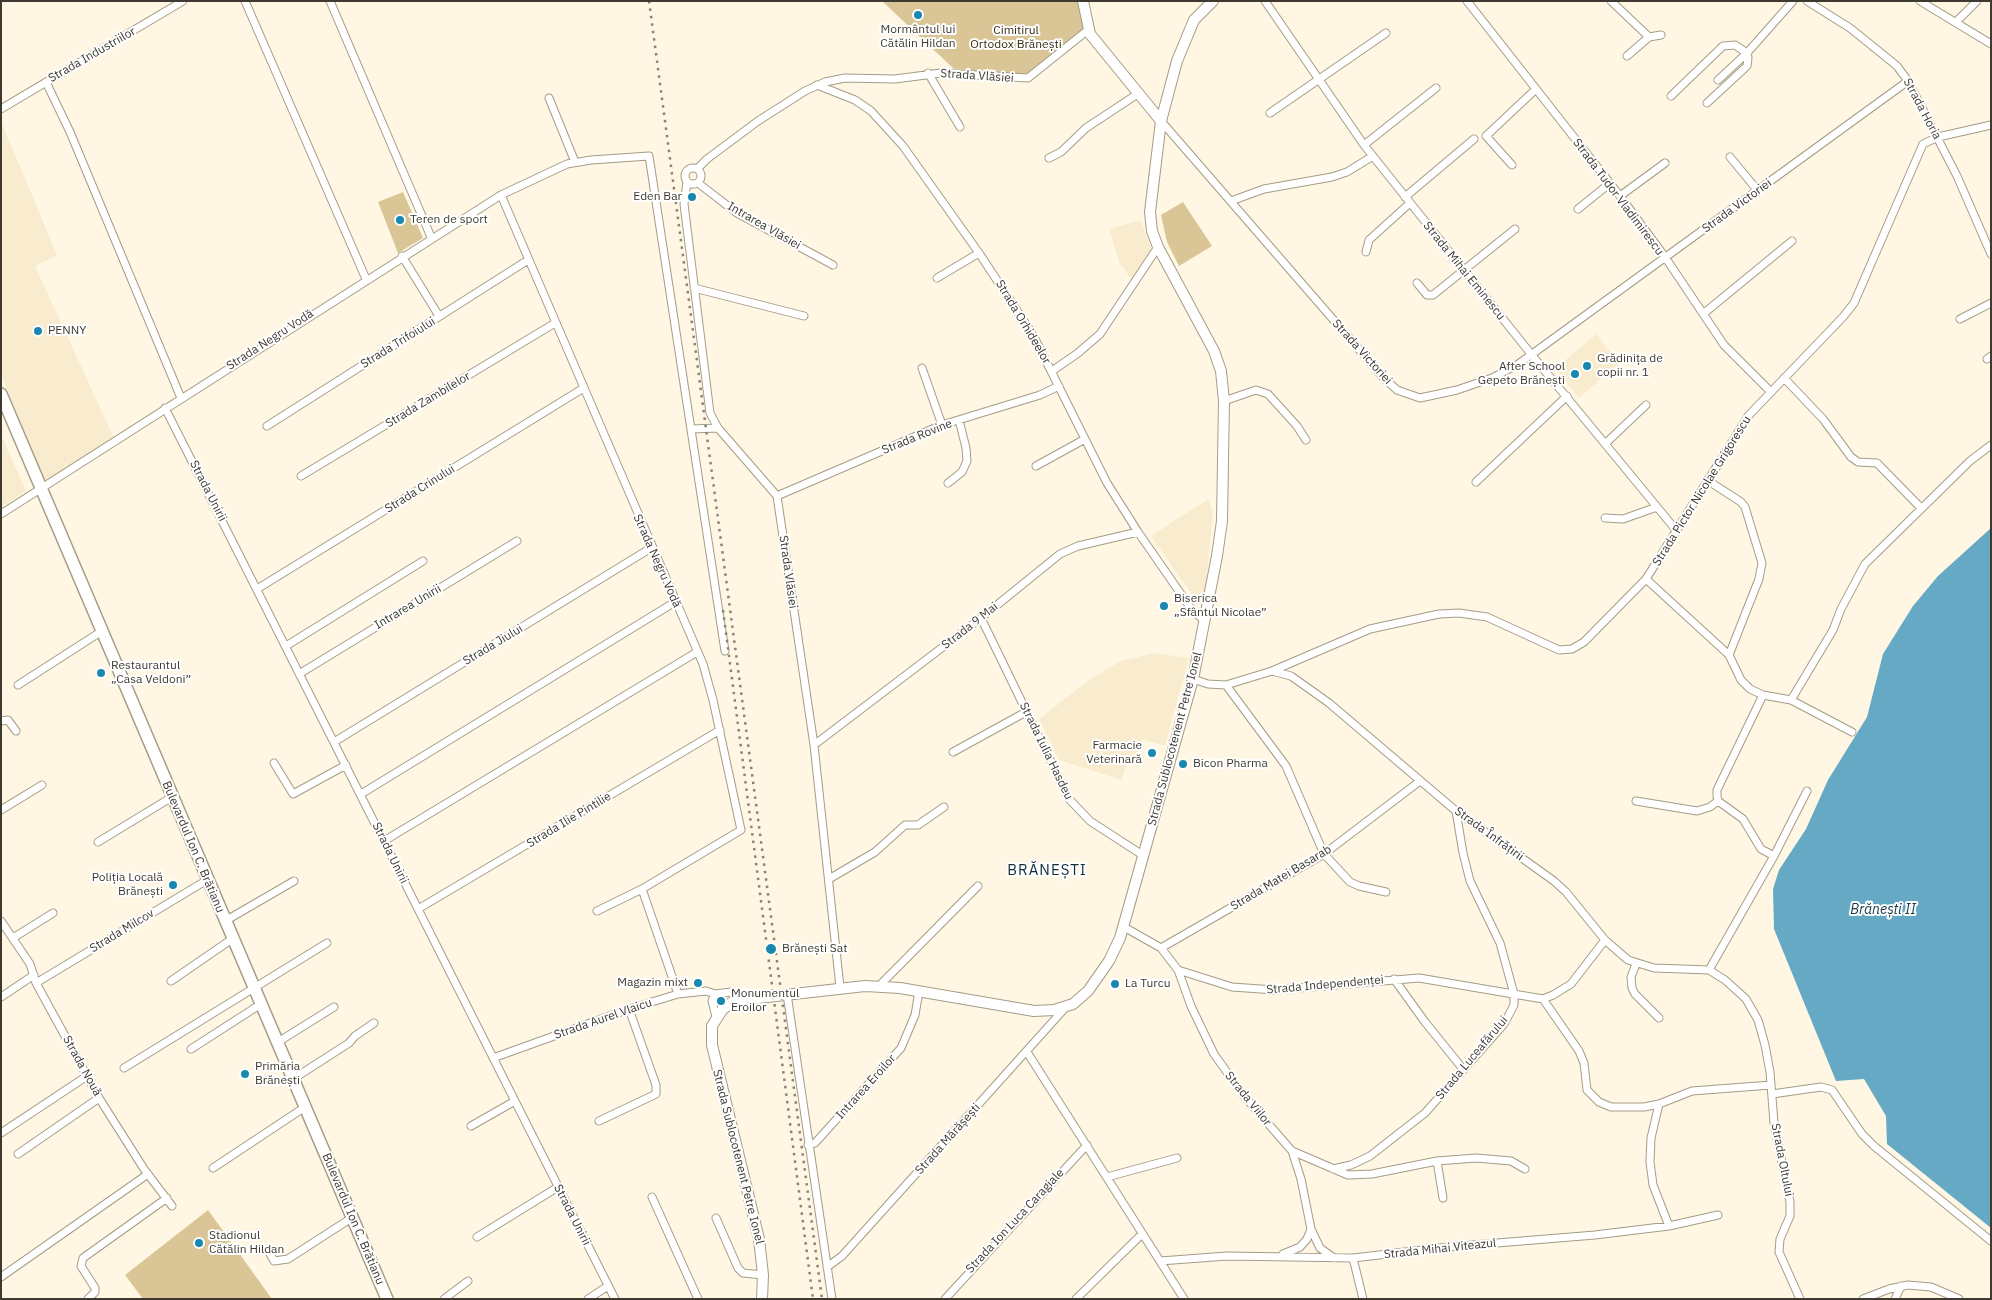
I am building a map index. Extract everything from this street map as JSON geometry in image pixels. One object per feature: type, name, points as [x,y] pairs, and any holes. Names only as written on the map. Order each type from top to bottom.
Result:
[{"type":"main road","name":"Strada Victoriei","points":[[1083,1],[1088,30],[1161,121]]},
{"type":"main road","name":"Strada Sublocotenent Petre Ionel","points":[[762,1299],[763,1275],[759,1239],[713,1052],[712,1030],[716,1017],[725,1007],[741,1001],[787,994],[840,987],[879,986],[920,991],[1034,1011],[1066,1007],[1080,999],[1094,985],[1115,950],[1124,927],[1193,679],[1222,521],[1224,401],[1218,360],[1158,247],[1150,222],[1150,201],[1161,121],[1176,61],[1188,32],[1200,12],[1213,1]]},
{"type":"main road","name":"Bulevardul Ion C. Brătianu","points":[[1,394],[387,1299]]},
{"type":"street","name":"Strada Industriilor","points":[[1,109],[183,1]]},
{"type":"street","points":[[245,1],[366,279]]},
{"type":"street","points":[[330,1],[431,237]]},
{"type":"street","name":"Strada Mihai Eminescu","points":[[1265,1],[1364,145],[1464,271],[1676,530]]},
{"type":"street","name":"Strada Tudor Vladimirescu","points":[[1467,1],[1620,196],[1665,257],[1724,345],[1770,391]]},
{"type":"street","points":[[1611,1],[1649,37]]},
{"type":"street","points":[[1718,80],[1746,54],[1793,1]]},
{"type":"street","name":"Strada Horia","points":[[1807,1],[1850,28],[1874,47],[1897,66],[1908,81],[1938,137],[1991,254]]},
{"type":"street","points":[[1920,1],[1991,44]]},
{"type":"street","points":[[1956,22],[1977,1]]},
{"type":"street","name":"Strada Vlăsiei","points":[[697,169],[707,159],[758,121],[817,84],[845,78],[884,80],[928,73],[1028,78],[1088,30]]},
{"type":"street","points":[[1270,113],[1318,78],[1386,33]]},
{"type":"street","points":[[1627,56],[1649,37],[1661,36]]},
{"type":"street","points":[[1671,96],[1723,46],[1732,44],[1746,54],[1748,58],[1747,66],[1706,103]]},
{"type":"street","points":[[928,73],[960,127]]},
{"type":"street","name":"Strada Victoriei","points":[[1161,121],[1383,377],[1397,390],[1420,398],[1457,390],[1501,373],[1532,354],[1908,81]]},
{"type":"street","points":[[46,82],[67,124],[181,398]]},
{"type":"street","name":"Strada Orhideelor","points":[[817,84],[855,100],[885,124],[903,146],[979,253],[1033,335],[1107,483],[1138,532],[1192,610],[1205,621]]},
{"type":"street","points":[[1364,145],[1436,88]]},
{"type":"street","points":[[1512,165],[1486,136],[1536,89]]},
{"type":"street","points":[[1049,158],[1060,152],[1086,128],[1139,93]]},
{"type":"street","points":[[549,98],[575,162]]},
{"type":"street","points":[[1938,137],[1991,125]]},
{"type":"street","name":"Strada Pictor Nicolae Grigorescu","points":[[1272,671],[1349,637],[1389,623],[1439,614],[1459,613],[1487,617],[1559,650],[1572,649],[1584,642],[1646,579],[1734,437],[1770,391],[1854,303],[1919,151],[1923,144],[1938,137]]},
{"type":"street","points":[[1405,197],[1474,139]]},
{"type":"street","name":"Strada Negru Vodă","points":[[41,489],[431,237],[501,194],[543,174],[575,162],[648,156],[691,429]]},
{"type":"street","points":[[1231,202],[1264,189],[1332,177],[1352,169],[1373,156]]},
{"type":"street","points":[[1730,156],[1758,191]]},
{"type":"street","points":[[1620,196],[1666,163]]},
{"type":"street","points":[[688,182],[692,184],[698,183],[702,176],[697,169],[687,170],[685,178],[688,182],[684,204],[710,413],[718,428],[777,496]]},
{"type":"street","name":"Intrarea Vlăsiei","points":[[698,183],[737,212],[833,265]]},
{"type":"street","points":[[1578,209],[1609,184]]},
{"type":"street","name":"Strada Negru Vodă","points":[[501,194],[582,389],[708,681],[741,830],[642,889],[598,911]]},
{"type":"street","points":[[1366,252],[1369,240],[1410,203]]},
{"type":"street","points":[[1417,283],[1427,295],[1433,295],[1516,229]]},
{"type":"street","points":[[1703,314],[1792,241]]},
{"type":"street","points":[[1052,371],[1078,353],[1100,334],[1158,247]]},
{"type":"street","points":[[937,278],[979,253]]},
{"type":"street","points":[[402,256],[439,316]]},
{"type":"street","name":"Strada Trifoiului","points":[[267,426],[528,260]]},
{"type":"street","points":[[694,288],[804,316]]},
{"type":"street","points":[[1960,319],[1991,303]]},
{"type":"street","name":"Strada Zambilelor","points":[[301,476],[555,323]]},
{"type":"street","points":[[922,368],[942,425]]},
{"type":"street","points":[[1784,378],[1823,419],[1851,458],[1858,462],[1877,463],[1921,508]]},
{"type":"street","name":"Strada Rovine","points":[[777,496],[942,425],[1040,395],[1059,386]]},
{"type":"street","name":"Strada Crinului","points":[[257,589],[582,389]]},
{"type":"street","points":[[1224,401],[1256,390],[1268,394],[1297,426],[1306,440]]},
{"type":"street","points":[[1476,482],[1566,396]]},
{"type":"street","points":[[1606,443],[1646,405]]},
{"type":"street","name":"Strada Unirii","points":[[165,408],[615,1299]]},
{"type":"street","points":[[948,483],[962,472],[967,461],[966,448],[959,420]]},
{"type":"street","points":[[718,428],[691,429],[725,651]]},
{"type":"street","points":[[1036,466],[1085,439]]},
{"type":"street","points":[[1791,700],[1830,636],[1841,609],[1865,564],[1970,461],[1991,445]]},
{"type":"street","points":[[1707,480],[1741,502],[1745,507],[1762,563],[1760,578],[1729,655]]},
{"type":"street","points":[[1,514],[41,489]]},
{"type":"street","name":"Strada Vlăsiei","points":[[777,496],[814,745],[840,987]]},
{"type":"street","points":[[1606,518],[1623,519],[1656,507]]},
{"type":"street","name":"Strada 9 Mai","points":[[814,745],[1068,550],[1138,532]]},
{"type":"street","name":"Intrarea Unirii","points":[[299,674],[517,541]]},
{"type":"street","name":"Strada Jiului","points":[[334,742],[651,548]]},
{"type":"street","points":[[286,646],[423,560]]},
{"type":"street","points":[[1646,579],[1729,655],[1741,680],[1750,689],[1763,695],[1791,700],[1852,732]]},
{"type":"street","points":[[361,794],[675,602]]},
{"type":"street","name":"Strada Iulia Hasdeu","points":[[981,618],[1069,799],[1090,821],[1144,856]]},
{"type":"street","points":[[18,685],[102,631]]},
{"type":"street","points":[[384,841],[697,652]]},
{"type":"street","points":[[1193,679],[1208,684],[1226,685],[1272,671]]},
{"type":"street","name":"Strada Înfrățirii","points":[[1272,671],[1290,676],[1329,703],[1456,811],[1554,881],[1566,892],[1605,940],[1636,964],[1654,968],[1709,970]]},
{"type":"street","points":[[1226,685],[1286,766],[1324,854],[1350,882],[1386,892]]},
{"type":"street","points":[[1763,695],[1717,790],[1718,801],[1743,819],[1761,849],[1774,856]]},
{"type":"street","points":[[953,752],[1026,712]]},
{"type":"street","points":[[1,721],[8,720],[16,731]]},
{"type":"street","name":"Strada Ilie Pintilie","points":[[418,909],[720,730]]},
{"type":"street","points":[[274,763],[293,794],[346,765]]},
{"type":"street","name":"Strada Matei Basarab","points":[[1161,948],[1324,854],[1420,781]]},
{"type":"street","points":[[1,810],[42,785]]},
{"type":"street","points":[[1709,970],[1774,856],[1807,791]]},
{"type":"street","points":[[98,842],[172,797]]},
{"type":"street","points":[[1636,801],[1697,811],[1710,807],[1718,801]]},
{"type":"street","points":[[829,879],[875,852],[904,825],[918,825],[944,807]]},
{"type":"street","points":[[1456,811],[1463,854],[1470,881],[1500,943],[1514,994]]},
{"type":"street","name":"Strada Milcov","points":[[36,983],[207,880]]},
{"type":"street","points":[[225,921],[294,881]]},
{"type":"street","points":[[879,986],[978,886]]},
{"type":"street","points":[[642,889],[678,994]]},
{"type":"street","points":[[13,938],[53,913]]},
{"type":"street","name":"Strada Nouă","points":[[1,921],[30,964],[36,983],[99,1098],[148,1174],[172,1206]]},
{"type":"street","points":[[1124,927],[1161,948],[1178,970]]},
{"type":"street","points":[[171,981],[232,939]]},
{"type":"street","points":[[1605,940],[1571,984],[1554,995],[1543,999],[1579,1051],[1584,1063],[1587,1090],[1592,1097],[1599,1102],[1618,1108],[1636,1108],[1659,1104],[1692,1091],[1771,1086]]},
{"type":"street","points":[[124,1068],[327,943]]},
{"type":"street","points":[[1636,964],[1632,977],[1632,988],[1635,994],[1659,1018]]},
{"type":"street","name":"Strada Independenței","points":[[1178,970],[1232,987],[1260,990],[1394,979],[1440,980],[1543,999]]},
{"type":"street","name":"Strada Viilor","points":[[1178,970],[1191,1006],[1214,1054],[1244,1096],[1292,1151],[1301,1179],[1311,1229],[1320,1248],[1335,1259]]},
{"type":"street","name":"Strada Oltului","points":[[1709,970],[1737,990],[1753,1010],[1765,1045],[1774,1123],[1790,1202],[1790,1216],[1780,1239],[1780,1252],[1800,1299]]},
{"type":"street","points":[[1,997],[34,975]]},
{"type":"street","points":[[1394,979],[1425,1022],[1463,1069]]},
{"type":"street","name":"Strada Aurel Vlaicu","points":[[493,1058],[629,1009],[678,994],[706,991],[715,994]]},
{"type":"street","name":"Intrarea Eroilor","points":[[808,1145],[815,1143],[901,1048],[916,1015],[920,991]]},
{"type":"street","name":"Strada Sublocotenent Petre Ionel","points":[[716,1017],[712,1001],[715,994],[731,992],[741,1001]]},
{"type":"street","points":[[787,994],[832,1299]]},
{"type":"street","name":"Strada Luceafărului","points":[[1333,1169],[1365,1159],[1399,1135],[1425,1113],[1504,1024],[1514,1005],[1514,994]]},
{"type":"street","points":[[191,1049],[261,1004]]},
{"type":"street","points":[[278,1042],[334,1007]]},
{"type":"street","name":"Strada Mărășești","points":[[827,1267],[842,1256],[1028,1052],[1066,1007]]},
{"type":"street","points":[[599,1122],[656,1094],[656,1085],[629,1009]]},
{"type":"street","points":[[293,1079],[349,1044],[355,1036],[374,1023]]},
{"type":"street","points":[[1028,1052],[1184,1299]]},
{"type":"street","points":[[1,1133],[87,1076]]},
{"type":"street","points":[[1772,1094],[1821,1087],[1832,1090],[1862,1134],[1874,1146],[1991,1241]]},
{"type":"street","points":[[18,1154],[99,1098]]},
{"type":"street","points":[[471,1126],[515,1102]]},
{"type":"street","points":[[1659,1104],[1651,1138],[1650,1162],[1653,1185],[1670,1226]]},
{"type":"street","points":[[213,1168],[306,1107]]},
{"type":"street","name":"Strada Ion Luca Caragiale","points":[[945,1299],[1087,1145]]},
{"type":"street","points":[[1292,1151],[1348,1175],[1359,1176],[1437,1161],[1493,1158],[1511,1161],[1525,1169]]},
{"type":"street","points":[[1107,1177],[1177,1158]]},
{"type":"street","points":[[1437,1161],[1443,1198]]},
{"type":"street","points":[[1,1276],[148,1174]]},
{"type":"street","points":[[477,1236],[558,1187]]},
{"type":"street","points":[[652,1197],[698,1299]]},
{"type":"street","points":[[88,1299],[95,1292],[95,1288],[81,1266],[83,1258],[167,1198]]},
{"type":"street","name":"Strada Mihai Viteazul","points":[[1160,1260],[1226,1256],[1353,1258],[1670,1226],[1718,1215]]},
{"type":"street","points":[[268,1250],[274,1260],[288,1259],[353,1217]]},
{"type":"street","points":[[716,1218],[742,1273],[763,1275]]},
{"type":"street","points":[[1276,1256],[1300,1246],[1307,1239],[1311,1229]]},
{"type":"street","points":[[1076,1299],[1142,1234]]},
{"type":"street","points":[[1353,1258],[1363,1299]]},
{"type":"street","points":[[444,1299],[468,1281]]},
{"type":"street","points":[[588,1299],[608,1286]]},
{"type":"street","points":[[1895,1299],[1901,1286]]},
{"type":"street","points":[[1864,1299],[1901,1286],[1931,1287],[1959,1299]]},
{"type":"shaded area","points":[[1,121],[57,255],[35,266],[114,438],[45,481],[1,374]]},
{"type":"shaded area","points":[[1140,220],[1153,253],[1132,280],[1120,264],[1109,229]]},
{"type":"shaded area","name":"Grădinița de copii nr. 1","points":[[1596,334],[1619,363],[1579,398],[1555,369]]},
{"type":"shaded area","points":[[1,434],[26,491],[1,507]]},
{"type":"shaded area","points":[[1208,499],[1213,513],[1205,597],[1198,603],[1151,536]]},
{"type":"shaded area","points":[[1154,653],[1189,658],[1165,746],[1142,739],[1136,758],[1129,756],[1122,780],[1059,760],[1039,719],[1092,678],[1121,661]]},
{"type":"green space","name":"Cimitirul Ortodox Brănești","points":[[882,1],[1081,1],[1086,30],[1029,75],[954,69]]},
{"type":"green space","name":"Teren de sport","points":[[403,192],[423,238],[398,253],[378,202]]},
{"type":"green space","points":[[1183,202],[1212,246],[1179,266],[1167,242],[1161,215]]},
{"type":"green space","name":"Stadionul Cătălin Hildan","points":[[208,1210],[272,1299],[143,1299],[125,1275]]},
{"type":"water","name":"Brănești II","points":[[1991,528],[1991,1228],[1887,1144],[1886,1116],[1864,1079],[1836,1081],[1774,929],[1773,889],[1779,870],[1806,829],[1828,780],[1867,717],[1883,654],[1913,606],[1938,576]]},
{"type":"railway","points":[[649,1],[822,1299]]},
{"type":"railway","points":[[723,610],[813,1299]]},
{"type":"place","name":"Mormântul lui Cătălin Hildan","points":[[918,15]]},
{"type":"place","name":"Eden Bar","points":[[692,197]]},
{"type":"place","name":"Teren de sport","points":[[400,220]]},
{"type":"place","name":"PENNY","points":[[38,331]]},
{"type":"place","name":"Grădinița de copii nr. 1","points":[[1587,366]]},
{"type":"place","name":"After School Gepeto Brănești","points":[[1575,374]]},
{"type":"place","name":"Biserica „Sfântul Nicolae”","points":[[1164,606]]},
{"type":"place","name":"Restaurantul „Casa Veldoni”","points":[[101,673]]},
{"type":"place","name":"Farmacie Veterinară","points":[[1152,753]]},
{"type":"place","name":"Bicon Pharma","points":[[1183,764]]},
{"type":"place","name":"Poliția Locală Brănești","points":[[173,885]]},
{"type":"place","name":"Brănești Sat","points":[[771,949]]},
{"type":"place","name":"Magazin mixt","points":[[698,983]]},
{"type":"place","name":"La Turcu","points":[[1115,984]]},
{"type":"place","name":"Monumentul Eroilor","points":[[721,1001]]},
{"type":"place","name":"Primăria Brănești","points":[[245,1074]]},
{"type":"place","name":"Stadionul Cătălin Hildan","points":[[199,1243]]},
{"type":"district","name":"BRĂNEȘTI","points":[[1047,871]]}]
